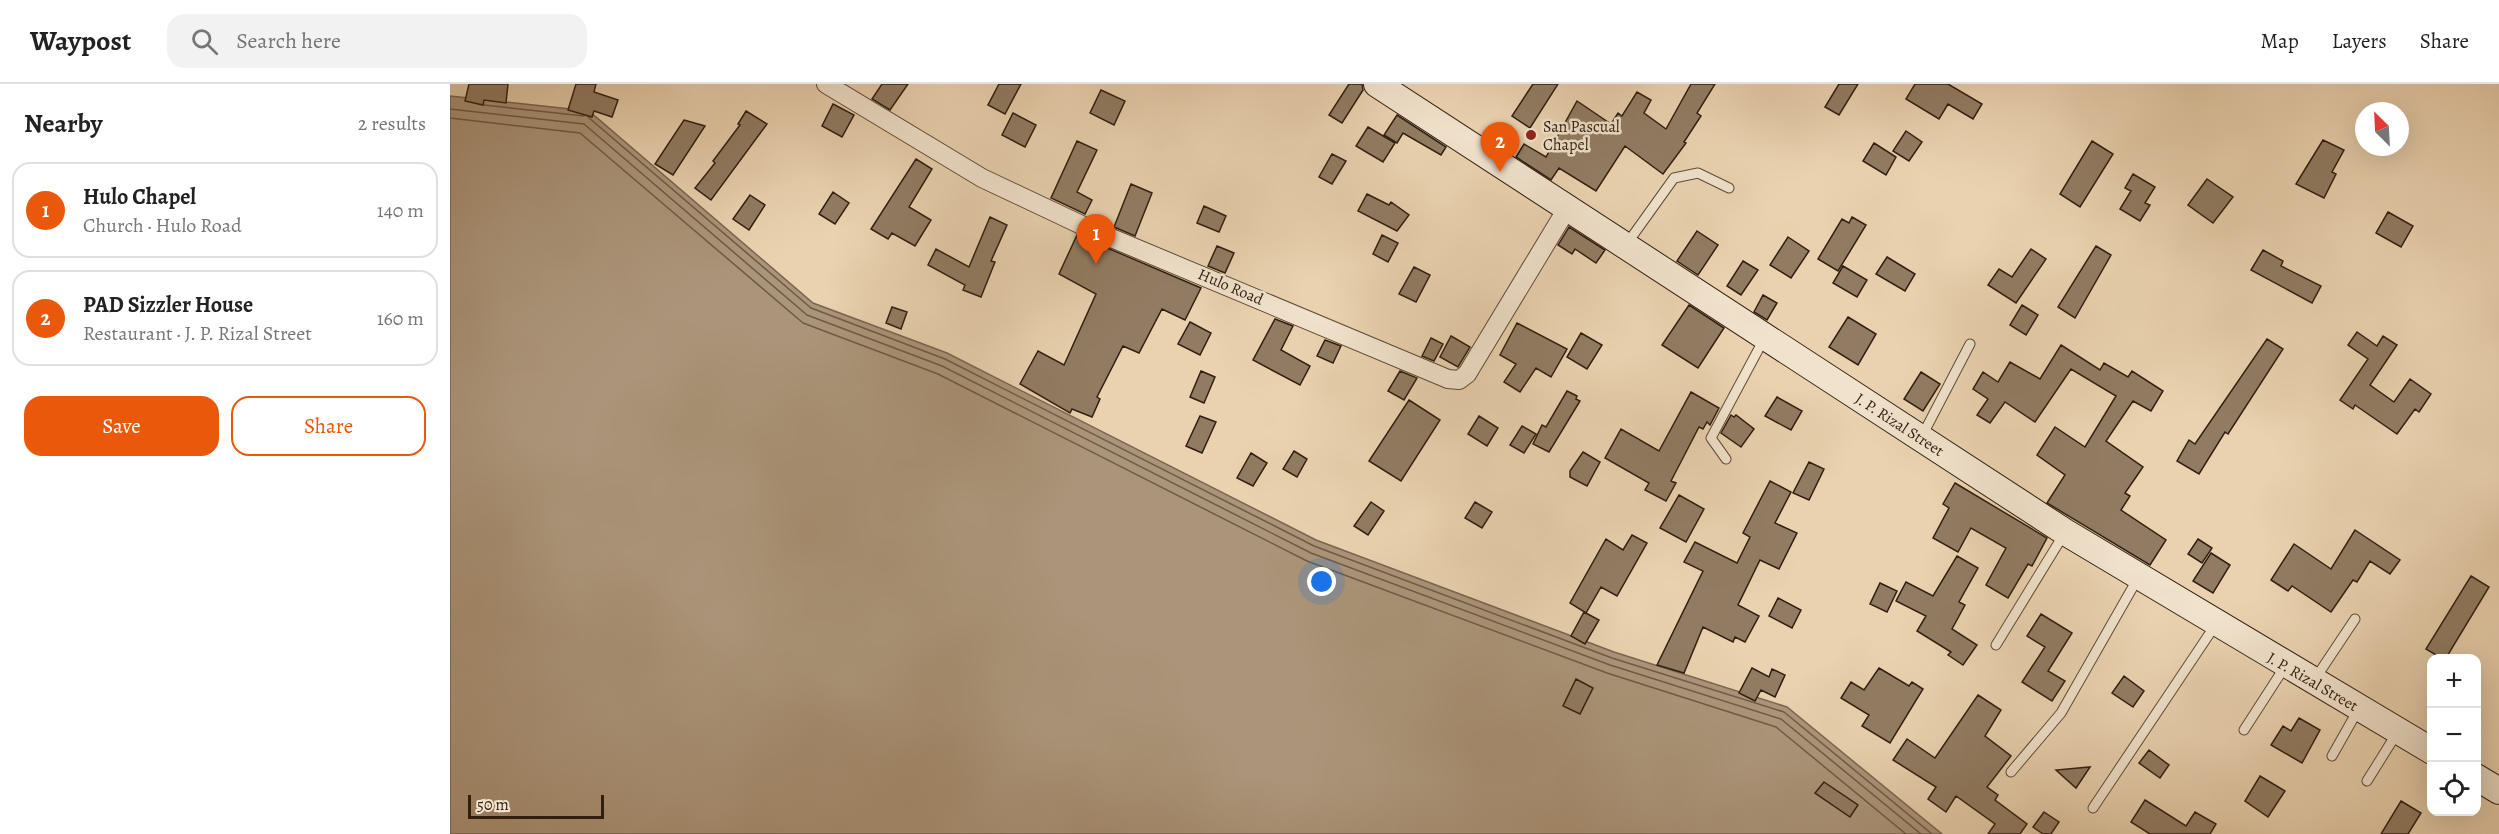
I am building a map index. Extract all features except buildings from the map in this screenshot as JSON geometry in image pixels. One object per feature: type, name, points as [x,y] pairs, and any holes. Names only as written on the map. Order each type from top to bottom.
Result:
[{"type":"main road","name":"J. P. Rizal Street","points":[[1377,84],[2065,532],[2138,578],[2427,748]]},
{"type":"main road","points":[[2481,780],[2499,791]]},
{"type":"street","name":"Hulo Road","points":[[826,84],[982,178],[1090,229],[1227,284],[1448,379],[1459,380],[1467,374],[1568,207]]},
{"type":"lane","points":[[1626,245],[1674,178],[1698,173],[1729,188]]},
{"type":"lane","points":[[1726,459],[1711,438],[1765,336]]},
{"type":"lane","points":[[1921,438],[1970,344]]},
{"type":"lane","points":[[1996,645],[2065,532]]},
{"type":"lane","points":[[2011,772],[2061,713],[2138,578]]},
{"type":"lane","points":[[2313,681],[2355,619]]},
{"type":"lane","points":[[2093,808],[2216,624]]},
{"type":"lane","points":[[2244,730],[2286,665]]},
{"type":"lane","points":[[2331,756],[2359,708]]},
{"type":"lane","points":[[2367,781],[2399,731]]},
{"type":"water","points":[[450,96],[589,111],[813,303],[947,353],[1316,540],[1614,652],[1787,707],[1942,834],[450,834]]},
{"type":"place","name":"San Pascual Chapel","points":[[1531,135]]},
{"type":"place","name":"PAD Sizzler House","points":[[1500,172]]},
{"type":"place","name":"Hulo Chapel","points":[[1096,264]]}]
